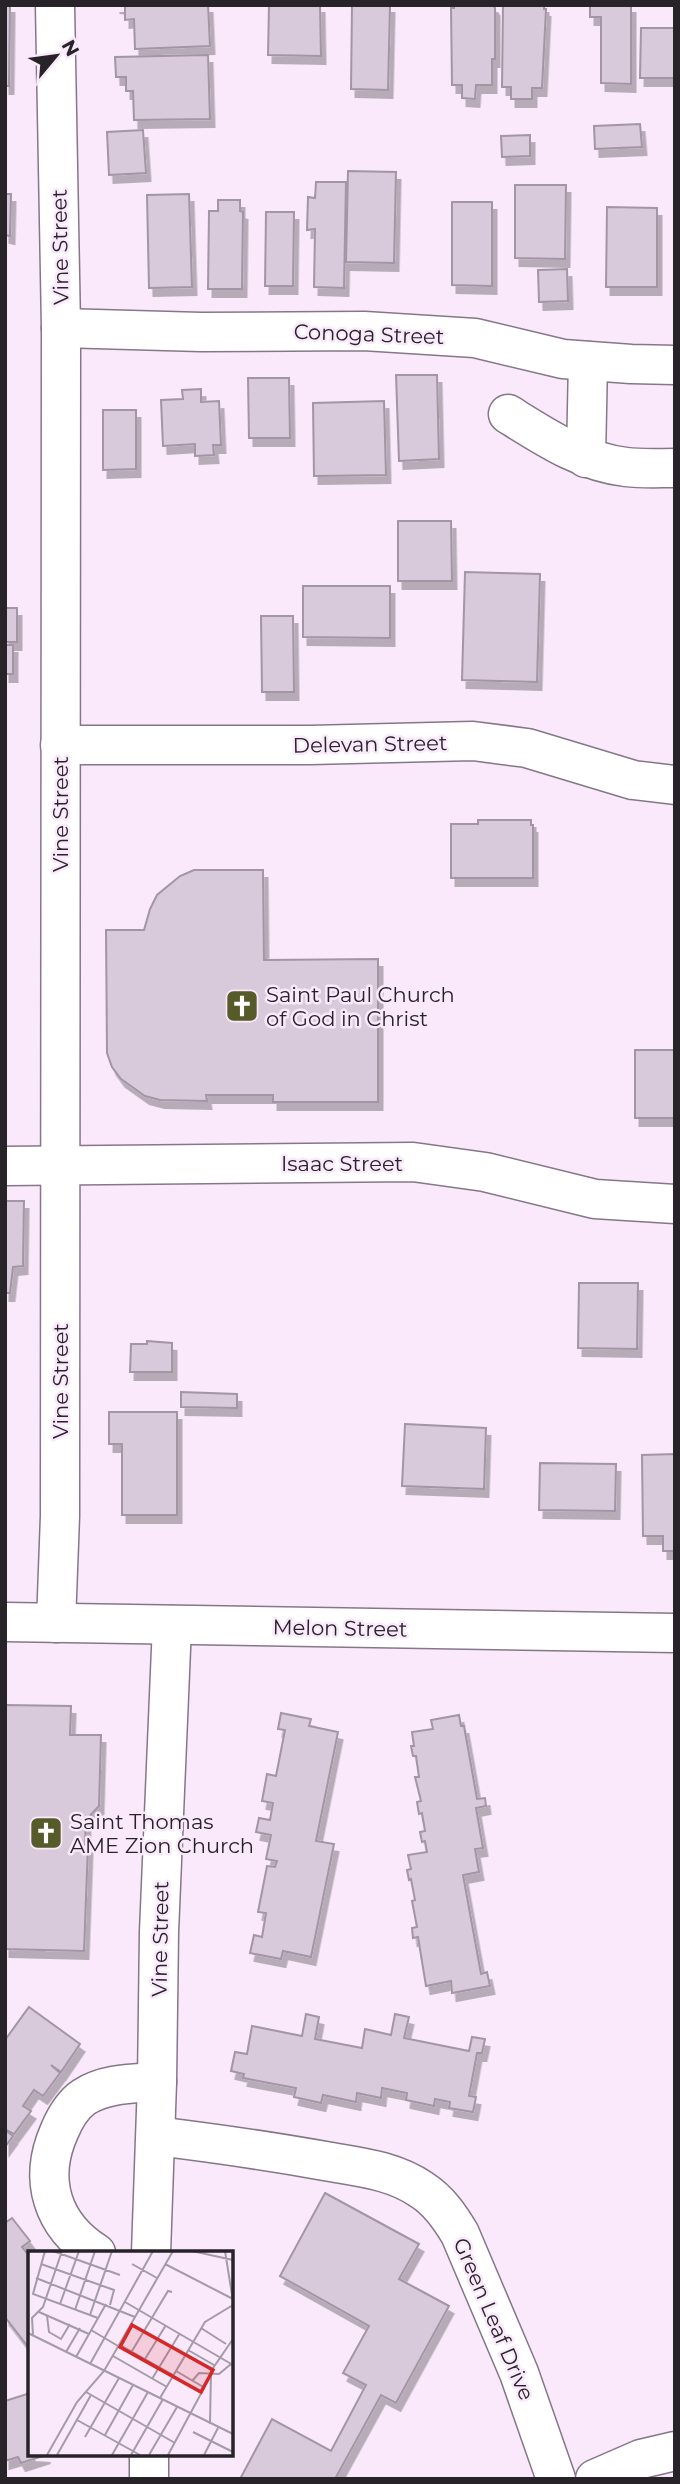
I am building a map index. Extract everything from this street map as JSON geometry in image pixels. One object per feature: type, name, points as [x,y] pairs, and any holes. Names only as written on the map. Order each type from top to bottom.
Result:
[{"type":"street","name":"Vine Street","points":[[55,5],[61,328],[60,1516],[56,1623]]},
{"type":"street","name":"Conoga Street","points":[[61,328],[201,332],[365,331],[475,338],[563,359],[675,365]]},
{"type":"street","points":[[586,458],[589,361]]},
{"type":"street","points":[[508,414],[586,458],[626,467],[675,468]]},
{"type":"street","name":"Delevan Street","points":[[60,745],[310,745],[473,741],[527,748],[633,780],[675,785]]},
{"type":"street","name":"Isaac Street","points":[[5,1166],[413,1162],[485,1172],[596,1199],[675,1204]]},
{"type":"street","name":"Melon Street","points":[[5,1622],[675,1633]]},
{"type":"street","name":"Vine Street","points":[[151,2251],[159,1932],[172,1625]]},
{"type":"street","points":[[93,2251],[64,2224],[53,2203],[49,2174],[51,2151],[65,2119],[81,2099],[104,2087],[157,2082]]},
{"type":"street","name":"Green Leaf Drive","points":[[156,2136],[255,2148],[388,2173],[420,2188],[431,2197],[460,2234],[519,2372],[556,2479]]},
{"type":"street","points":[[595,2479],[641,2459],[675,2451]]},
{"type":"street","points":[[149,2456],[149,2479]]},
{"type":"building","points":[[5,5],[10,5],[9,86],[5,86]]},
{"type":"building","points":[[115,5],[208,5],[210,46],[135,49],[134,19],[125,20],[125,6]]},
{"type":"building","points":[[269,5],[320,5],[321,56],[268,55]]},
{"type":"building","points":[[352,5],[390,5],[388,90],[351,89]]},
{"type":"building","points":[[454,5],[493,5],[495,8],[492,85],[476,85],[475,99],[462,98],[462,85],[452,85],[451,8],[454,8]]},
{"type":"building","points":[[503,5],[544,5],[546,9],[542,88],[532,88],[532,99],[511,99],[511,87],[502,87]]},
{"type":"building","points":[[590,5],[631,5],[631,84],[601,83],[601,17],[590,17]]},
{"type":"building","points":[[641,28],[675,28],[675,78],[640,78]]},
{"type":"building","points":[[208,55],[210,119],[134,120],[133,91],[126,91],[126,77],[116,77],[115,57]]},
{"type":"building","points":[[640,124],[642,147],[595,149],[594,126]]},
{"type":"building","points":[[143,130],[146,173],[109,175],[107,132]]},
{"type":"building","points":[[530,135],[530,156],[502,157],[501,136]]},
{"type":"building","points":[[348,171],[396,172],[394,263],[346,262]]},
{"type":"building","points":[[316,182],[346,182],[344,288],[314,287],[315,229],[307,230],[308,197],[315,198]]},
{"type":"building","points":[[515,185],[566,185],[565,259],[515,258]]},
{"type":"building","points":[[5,194],[11,194],[10,236],[5,235]]},
{"type":"building","points":[[189,194],[192,287],[149,288],[147,195]]},
{"type":"building","points":[[218,200],[240,200],[240,211],[243,212],[242,289],[208,289],[209,211],[218,211]]},
{"type":"building","points":[[452,202],[492,202],[492,286],[452,285]]},
{"type":"building","points":[[607,207],[657,208],[657,287],[606,287]]},
{"type":"building","points":[[266,212],[294,212],[293,286],[265,286]]},
{"type":"building","points":[[567,269],[568,301],[539,302],[538,270]]},
{"type":"building","points":[[396,375],[437,375],[439,459],[399,461]]},
{"type":"building","points":[[248,378],[289,378],[290,438],[249,438]]},
{"type":"building","points":[[201,389],[201,402],[219,401],[221,445],[213,445],[214,455],[195,456],[195,444],[163,446],[161,400],[183,399],[182,390]]},
{"type":"building","points":[[384,401],[386,475],[314,476],[313,403]]},
{"type":"building","points":[[103,410],[136,410],[136,469],[103,470]]},
{"type":"building","points":[[398,521],[451,521],[452,581],[398,581]]},
{"type":"building","points":[[465,572],[540,574],[537,682],[462,680]]},
{"type":"building","points":[[303,586],[390,586],[390,638],[303,637]]},
{"type":"building","points":[[5,608],[17,608],[17,642],[5,642]]},
{"type":"building","points":[[261,616],[293,616],[294,692],[262,692]]},
{"type":"building","points":[[5,645],[13,645],[13,674],[5,674]]},
{"type":"building","points":[[478,820],[531,820],[533,878],[451,878],[451,824],[478,824]]},
{"type":"building","name":"Saint Paul Church of God in Christ","points":[[194,870],[263,870],[264,960],[378,959],[378,1102],[273,1102],[273,1095],[206,1095],[207,1101],[160,1100],[145,1096],[121,1079],[112,1067],[107,1053],[106,930],[144,930],[157,895],[180,876]]},
{"type":"building","points":[[635,1050],[675,1050],[675,1118],[635,1118]]},
{"type":"building","points":[[5,1201],[24,1201],[23,1266],[13,1267],[10,1293],[5,1293]]},
{"type":"building","points":[[579,1283],[638,1283],[637,1349],[578,1348]]},
{"type":"building","points":[[147,1341],[172,1343],[172,1372],[130,1372],[131,1344],[147,1344]]},
{"type":"building","points":[[181,1392],[237,1394],[237,1408],[181,1407]]},
{"type":"building","points":[[109,1412],[177,1412],[177,1515],[122,1515],[122,1444],[109,1444]]},
{"type":"building","points":[[405,1424],[486,1428],[484,1489],[402,1486]]},
{"type":"building","points":[[675,1454],[675,1551],[663,1551],[663,1536],[643,1536],[642,1455]]},
{"type":"building","points":[[540,1463],[616,1464],[615,1511],[539,1510]]},
{"type":"building","name":"Saint Thomas AME Zion Church","points":[[5,1705],[71,1706],[70,1735],[101,1735],[99,1806],[86,1820],[85,1845],[88,1845],[84,1951],[5,1949]]},
{"type":"building","points":[[281,1713],[311,1719],[309,1726],[338,1732],[316,1841],[334,1844],[311,1957],[283,1951],[281,1959],[250,1953],[254,1935],[262,1937],[266,1913],[258,1912],[267,1866],[275,1867],[277,1861],[266,1859],[271,1835],[256,1832],[259,1818],[270,1820],[273,1803],[262,1801],[267,1774],[276,1776],[285,1730],[278,1729]]},
{"type":"building","points":[[459,1715],[461,1726],[464,1726],[477,1799],[485,1798],[486,1806],[476,1808],[483,1848],[475,1849],[479,1872],[463,1875],[481,1974],[487,1972],[490,1986],[452,1993],[451,1981],[426,1986],[418,1937],[413,1938],[412,1928],[417,1927],[412,1901],[415,1900],[407,1870],[411,1869],[408,1855],[427,1852],[420,1832],[425,1831],[417,1802],[421,1801],[415,1777],[419,1777],[416,1756],[413,1756],[411,1746],[414,1746],[412,1732],[433,1729],[431,1720]]},
{"type":"building","points":[[29,2007],[80,2044],[61,2072],[51,2065],[60,2073],[43,2096],[34,2090],[23,2106],[31,2111],[14,2134],[5,2129],[5,2040]]},
{"type":"building","points":[[306,2014],[319,2017],[315,2039],[362,2048],[365,2029],[391,2035],[395,2014],[409,2017],[404,2038],[469,2051],[472,2037],[485,2039],[482,2053],[477,2053],[469,2096],[476,2097],[473,2112],[449,2108],[450,2102],[435,2099],[434,2106],[406,2100],[407,2093],[382,2088],[381,2098],[357,2093],[356,2102],[323,2095],[321,2103],[294,2097],[296,2088],[243,2078],[244,2074],[231,2071],[235,2052],[247,2054],[252,2026],[302,2036]]},
{"type":"building","points":[[5,2130],[13,2136],[5,2147]]},
{"type":"building","points":[[325,2193],[419,2244],[399,2279],[449,2306],[396,2403],[381,2395],[335,2479],[240,2479],[272,2419],[331,2451],[366,2385],[343,2373],[369,2326],[280,2276]]},
{"type":"building","points":[[12,2218],[30,2241],[22,2247],[28,2254],[28,2347],[5,2317],[5,2223]]},
{"type":"building","points":[[28,2394],[28,2456],[43,2456],[21,2463],[18,2457],[5,2461],[5,2401]]},
{"type":"place","name":"Saint Paul Church of God in Christ","points":[[242,1006]]},
{"type":"place","name":"Saint Thomas AME Zion Church","points":[[46,1833]]}]
